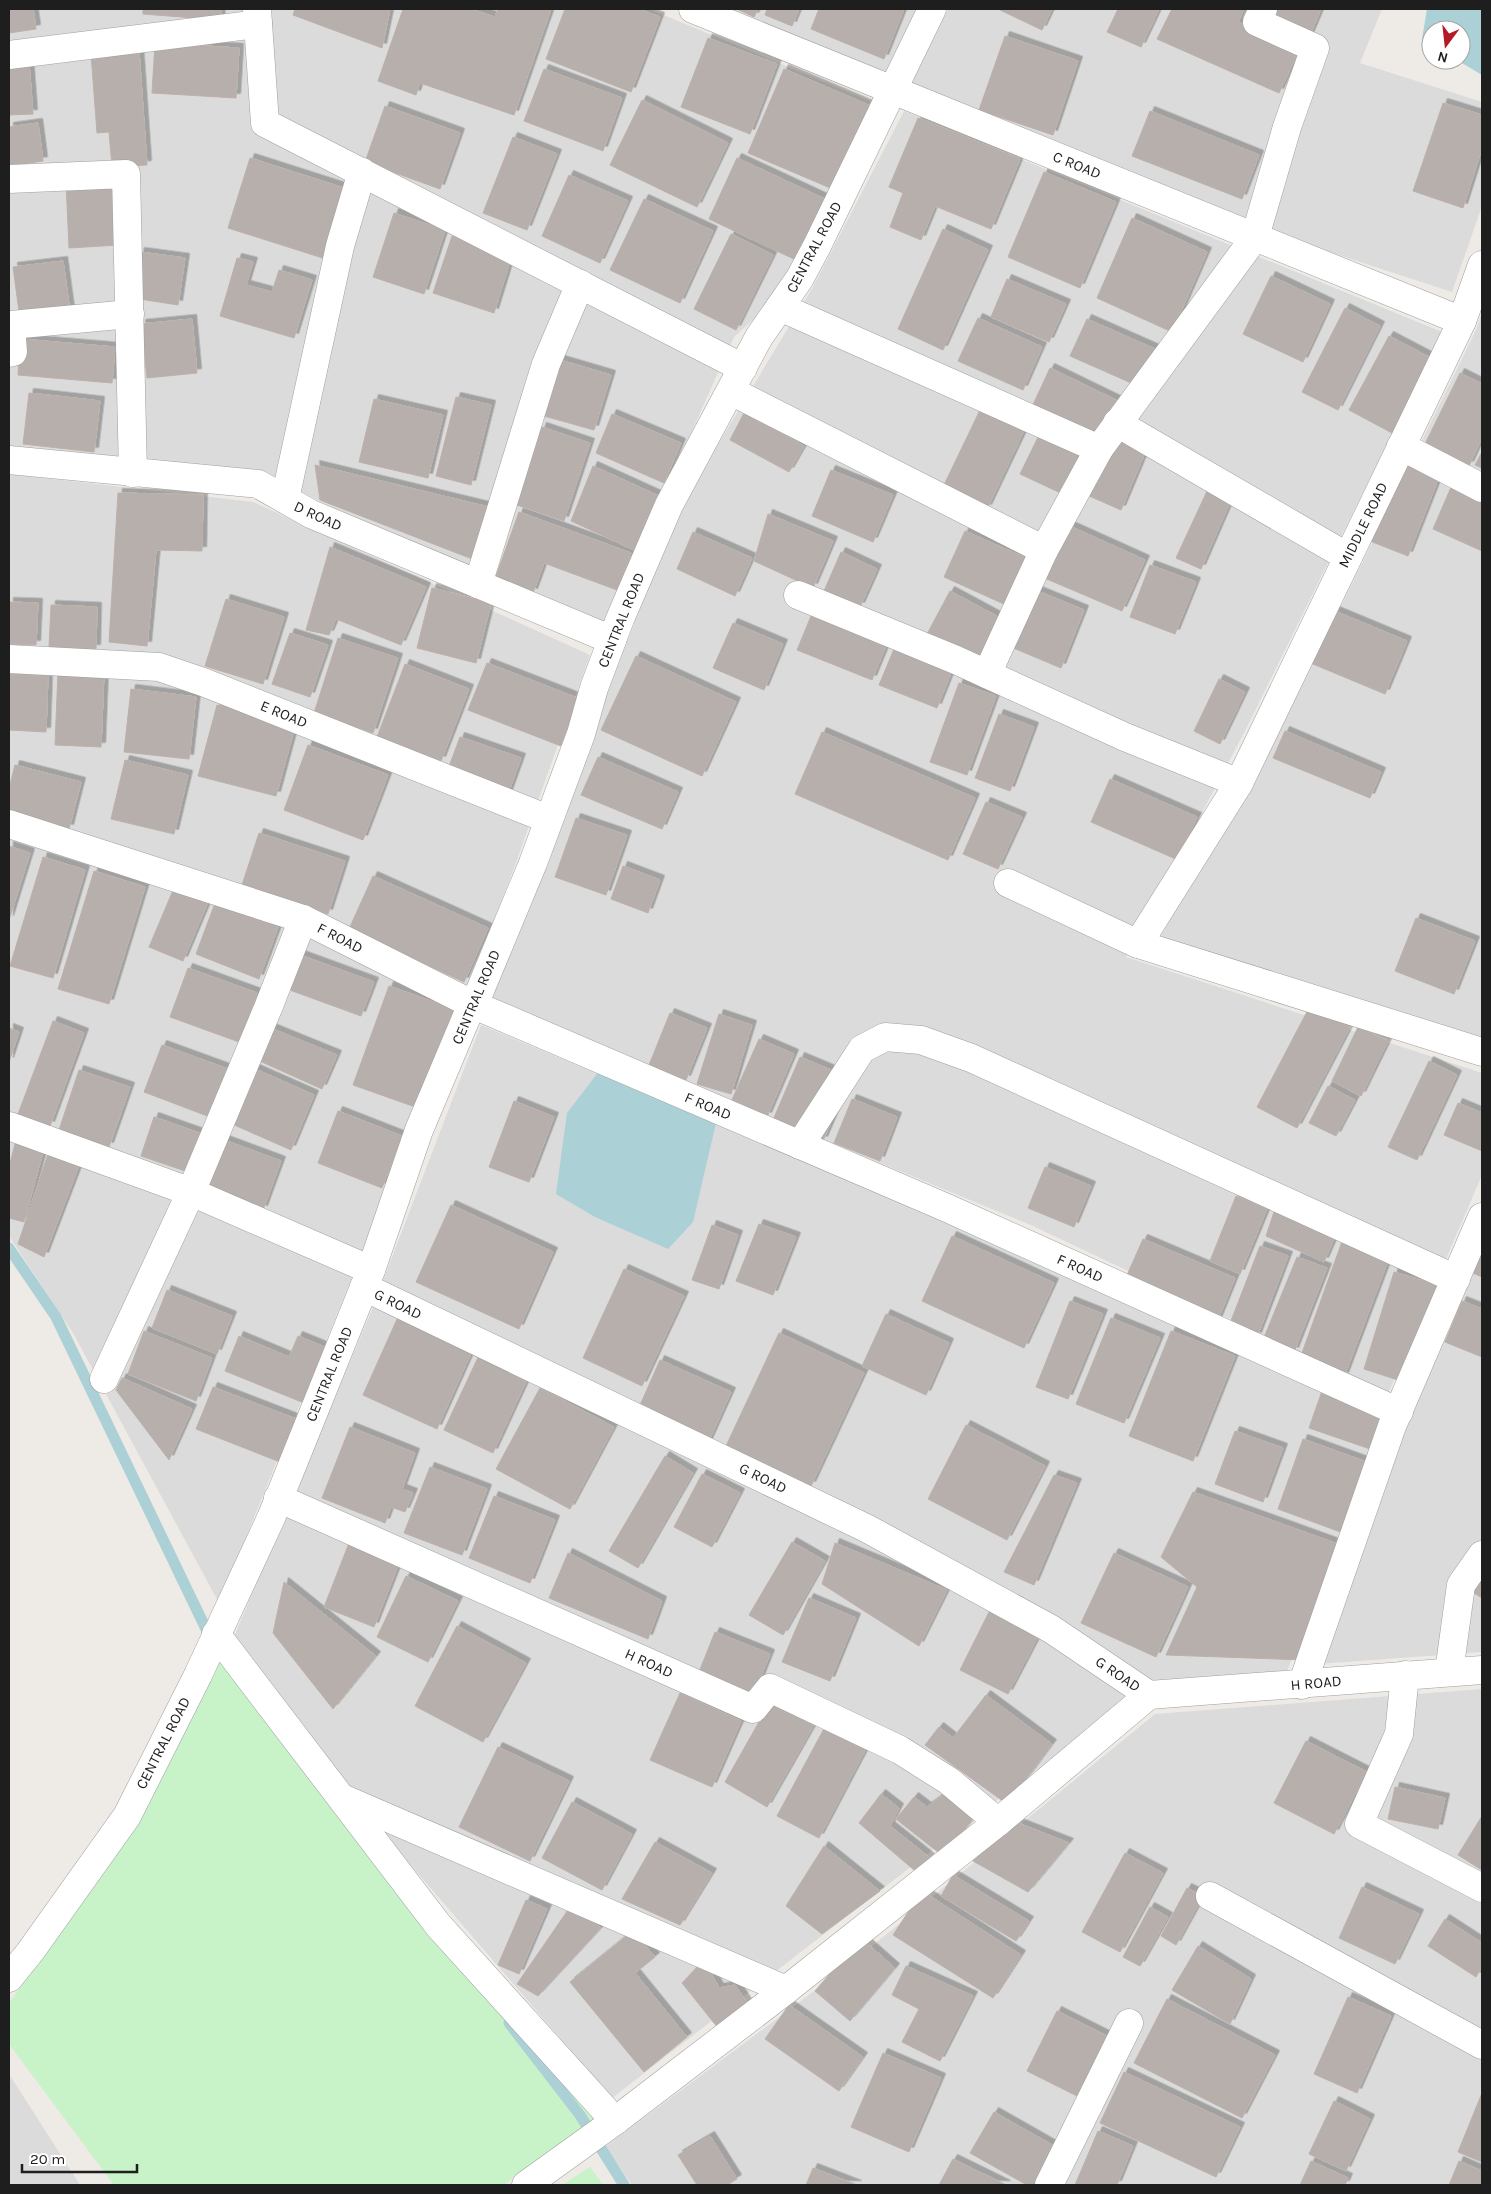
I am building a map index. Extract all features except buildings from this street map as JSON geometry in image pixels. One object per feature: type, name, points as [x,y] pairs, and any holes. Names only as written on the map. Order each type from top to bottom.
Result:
[{"type":"street","name":"C ROAD","points":[[693,9],[1462,321]]},
{"type":"street","name":"CENTRAL ROAD","points":[[9,1978],[30,1952],[127,1816],[198,1675],[278,1498],[368,1279],[418,1130],[467,1016],[474,1005],[533,863],[581,734],[594,688],[612,640],[669,505],[759,337],[800,278],[818,246],[932,9]]},
{"type":"street","points":[[987,674],[1044,550],[1099,449],[1255,237],[1287,127],[1315,48],[1257,22],[1263,9]]},
{"type":"street","points":[[9,55],[258,17],[265,123],[580,284],[737,380],[1044,550]]},
{"type":"street","points":[[285,499],[340,246],[362,172]]},
{"type":"street","points":[[9,179],[126,174],[133,472]]},
{"type":"street","name":"MIDDLE ROAD","points":[[1138,944],[1239,783],[1462,321],[1482,265]]},
{"type":"street","points":[[478,584],[546,364],[580,284]]},
{"type":"street","points":[[780,307],[1099,449]]},
{"type":"street","points":[[9,353],[13,352],[11,326],[130,314]]},
{"type":"street","points":[[1117,423],[1348,557]]},
{"type":"street","points":[[1401,446],[1482,488]]},
{"type":"street","name":"D ROAD","points":[[9,460],[258,484],[310,514],[612,640]]},
{"type":"street","points":[[798,595],[987,674],[1125,737],[1239,783]]},
{"type":"street","name":"E ROAD","points":[[9,659],[159,667],[212,685],[548,819]]},
{"type":"street","name":"F ROAD","points":[[9,824],[303,919],[474,1005],[956,1212],[1400,1412]]},
{"type":"street","points":[[1008,883],[1138,944],[1482,1052]]},
{"type":"street","points":[[104,1379],[191,1192],[303,919]]},
{"type":"street","points":[[800,1145],[862,1049],[884,1037],[922,1040],[971,1058],[1456,1279]]},
{"type":"street","name":"G ROAD","points":[[9,1126],[191,1192],[368,1279],[866,1528],[1051,1629],[1149,1695]]},
{"type":"street","points":[[1302,1684],[1392,1426],[1400,1412],[1482,1217]]},
{"type":"street","name":"H ROAD","points":[[278,1498],[753,1709],[770,1688],[900,1750],[949,1780],[998,1822]]},
{"type":"street","points":[[1449,1672],[1461,1584],[1482,1555]]},
{"type":"street","points":[[216,1634],[438,1925],[612,2123]]},
{"type":"street","name":"H ROAD","points":[[1149,1695],[1482,1670]]},
{"type":"street","points":[[1405,1675],[1399,1734],[1359,1824],[1482,1888]]},
{"type":"street","points":[[526,2185],[612,2123],[786,1990],[998,1822],[1149,1695]]},
{"type":"street","points":[[340,1797],[786,1990]]},
{"type":"street","points":[[1210,1896],[1482,2045]]},
{"type":"street","points":[[1049,2185],[1129,2023]]},
{"type":"shaded area","points":[[9,9],[649,9],[870,101],[789,288],[734,337],[606,623],[380,531],[267,475],[9,451]]},
{"type":"shaded area","points":[[727,9],[921,9],[887,77]]},
{"type":"shaded area","points":[[948,9],[1382,9],[1360,63],[1482,102],[1482,206],[1452,292],[1284,237],[908,87]]},
{"type":"shaded area","points":[[904,111],[1442,332],[1247,727],[1126,957],[1482,1073],[1482,1175],[1388,1394],[1033,1226],[490,1002],[565,800],[680,507],[813,287]]},
{"type":"shaded area","points":[[1482,313],[1482,1040],[1157,943],[1302,686],[1476,330]]},
{"type":"shaded area","points":[[9,474],[253,502],[590,655],[514,868],[375,1221],[219,1603],[73,1333],[9,1236]]},
{"type":"shaded area","points":[[481,1025],[929,1213],[1384,1415],[1286,1674],[1156,1680],[1128,1699],[612,2098],[408,1862],[233,1639],[371,1312]]},
{"type":"shaded area","points":[[1482,1241],[1482,1652],[1317,1664],[1399,1427]]},
{"type":"shaded area","points":[[1482,1689],[1482,2185],[632,2185],[605,2147],[849,1965],[1155,1714]]},
{"type":"shaded area","points":[[9,2074],[80,2185],[9,2185]]},
{"type":"green space","points":[[216,1654],[379,1870],[599,2121],[503,2185],[114,2185],[9,2044],[9,2003],[139,1822]]},
{"type":"green space","points":[[590,2167],[603,2185],[562,2185]]},
{"type":"water","points":[[1427,9],[1482,9],[1482,75],[1471,68],[1471,20],[1425,20]]},
{"type":"water","points":[[600,1070],[716,1123],[693,1222],[668,1249],[595,1217],[556,1194],[567,1113]]},
{"type":"waterway","points":[[9,1248],[56,1317],[206,1629],[213,1638]]},
{"type":"waterway","points":[[509,2023],[580,2115],[624,2185]]}]
